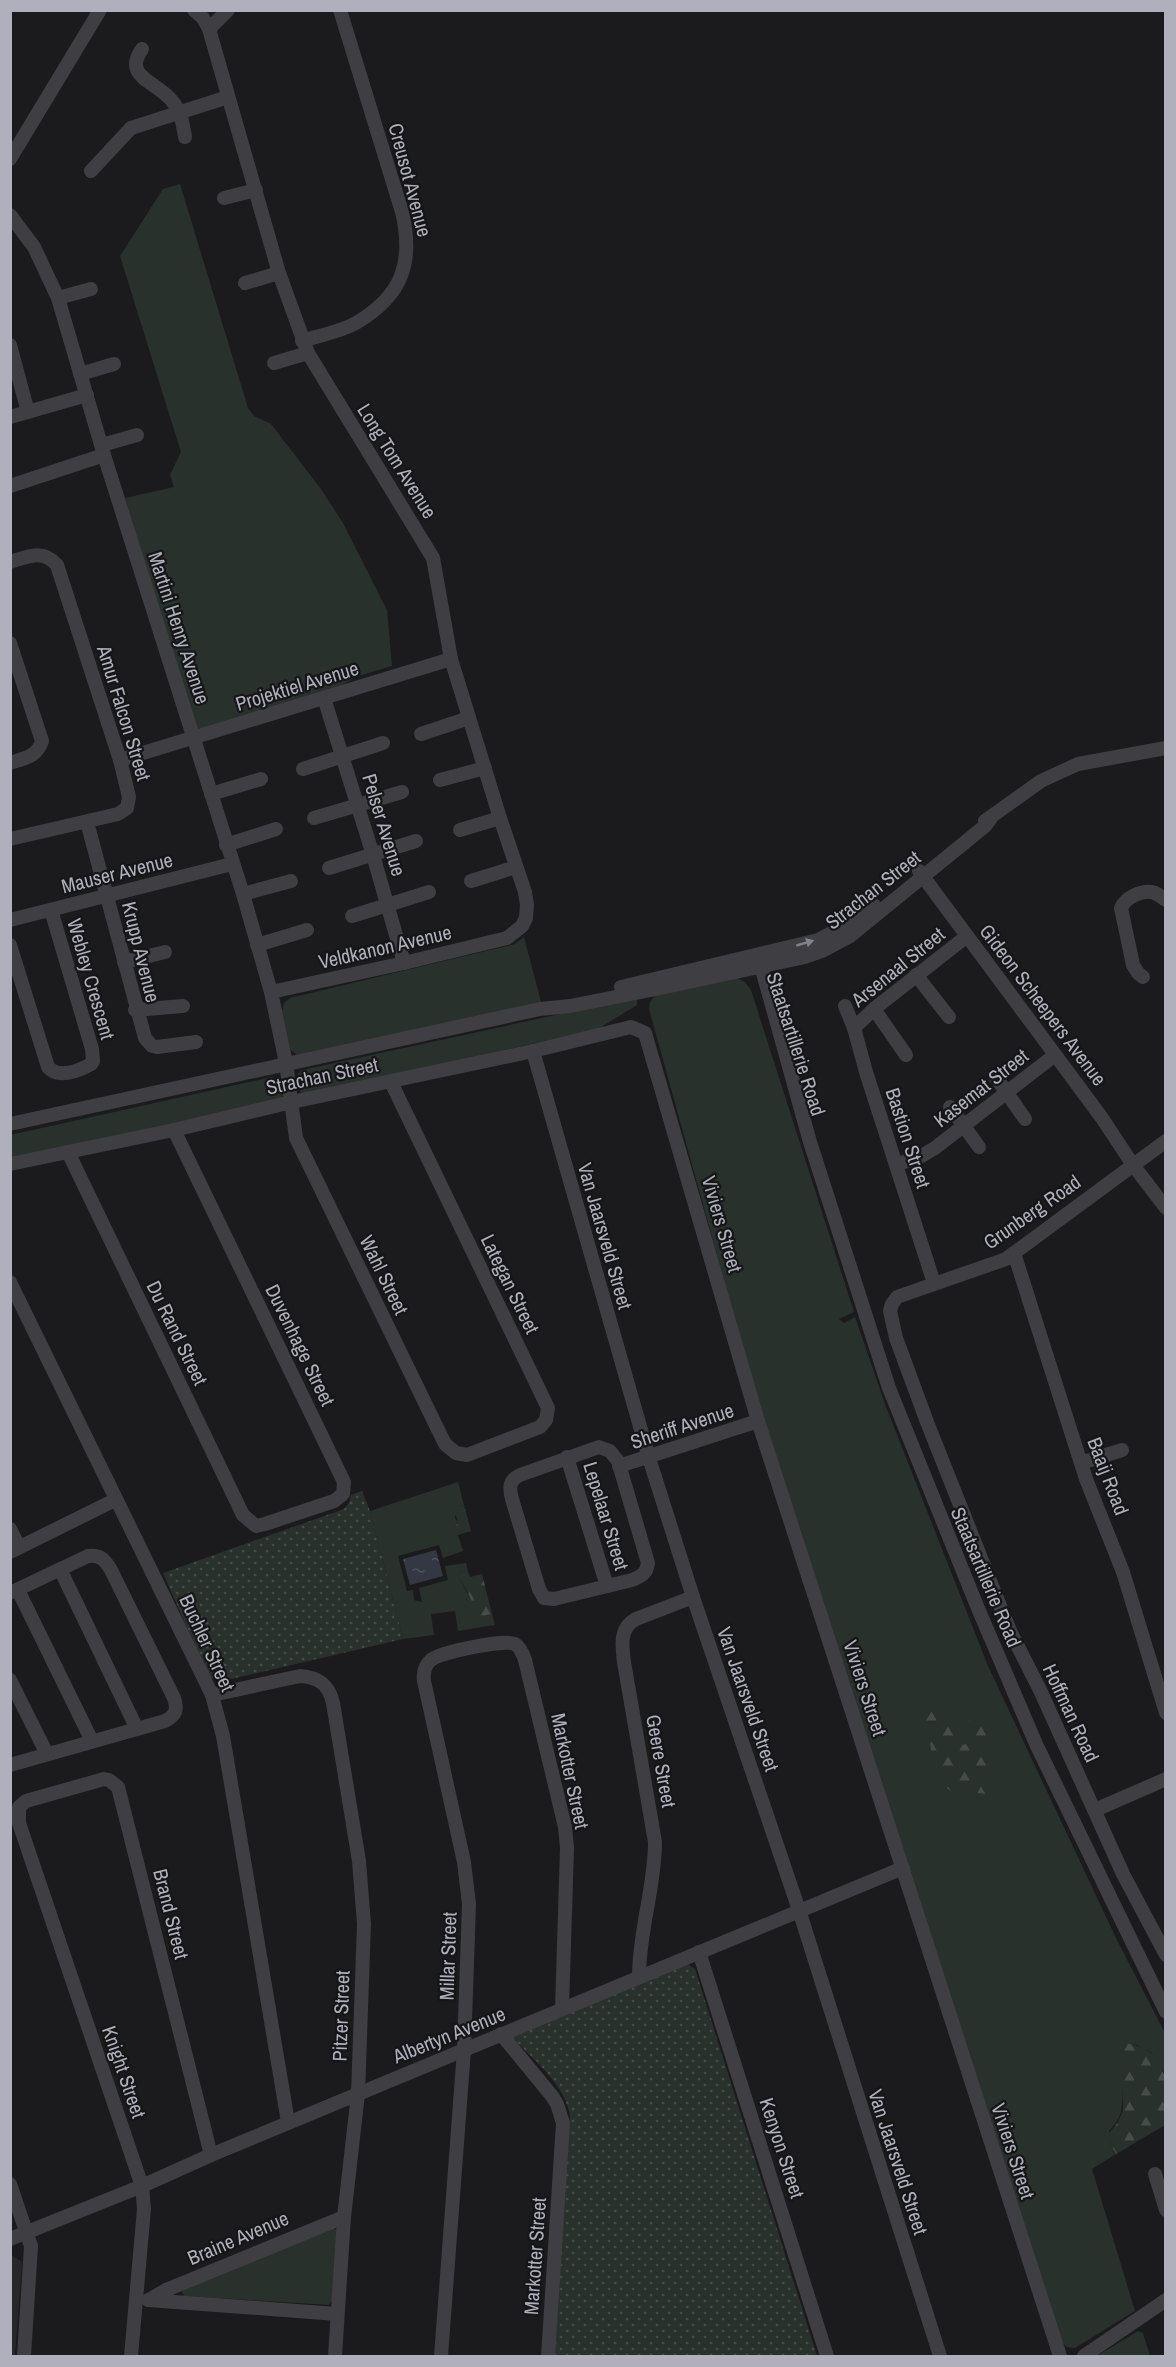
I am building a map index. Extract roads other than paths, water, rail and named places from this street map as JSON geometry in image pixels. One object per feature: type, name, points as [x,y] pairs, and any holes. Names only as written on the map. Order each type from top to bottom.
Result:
[{"type":"street","points":[[10,159],[100,10]]},
{"type":"street","name":"Long Tom Avenue","points":[[194,10],[203,18],[209,29],[279,273],[305,347],[349,424],[430,552],[435,565],[451,659],[525,892],[527,912],[522,926],[507,938]]},
{"type":"street","points":[[209,29],[228,10]]},
{"type":"street","name":"Creusot Avenue","points":[[274,363],[356,323],[378,307],[394,291],[404,274],[408,252],[407,230],[340,10]]},
{"type":"street","points":[[142,49],[135,59],[134,66],[138,74],[169,97],[179,112],[185,136]]},
{"type":"street","points":[[91,171],[131,128],[228,97]]},
{"type":"street","points":[[224,198],[256,190]]},
{"type":"street","name":"Martini Henry Avenue","points":[[10,214],[34,247],[58,298],[103,450],[243,894],[271,993],[286,1064]]},
{"type":"street","points":[[245,283],[279,273]]},
{"type":"street","points":[[58,298],[92,289]]},
{"type":"street","points":[[10,345],[28,412]]},
{"type":"street","points":[[80,374],[114,364]]},
{"type":"street","points":[[10,417],[87,395]]},
{"type":"street","points":[[10,486],[137,435]]},
{"type":"street","name":"Amur Falcon Street","points":[[10,562],[42,554],[51,557],[57,565],[120,760],[129,796],[127,808],[118,814],[10,839]]},
{"type":"street","points":[[10,643],[42,741],[39,750],[31,756],[10,763]]},
{"type":"street","name":"Projektiel Avenue","points":[[120,760],[451,659]]},
{"type":"street","name":"Pelser Avenue","points":[[324,699],[404,963]]},
{"type":"street","points":[[421,735],[469,718]]},
{"type":"street","points":[[303,769],[383,743]]},
{"type":"street","name":"Strachan Street","points":[[10,1124],[552,1006],[570,1006],[606,999],[754,962],[805,957],[838,943],[921,873],[1041,781],[1078,764],[1166,748]]},
{"type":"street","points":[[440,780],[485,768]]},
{"type":"street","points":[[211,794],[261,779]]},
{"type":"street","points":[[314,818],[402,792]]},
{"type":"street","points":[[460,830],[500,818]]},
{"type":"street","name":"Krupp Avenue","points":[[87,822],[144,1038],[152,1046],[170,1047],[196,1042]]},
{"type":"street","points":[[226,845],[276,829]]},
{"type":"street","points":[[329,868],[416,842]]},
{"type":"street","name":"Mauser Avenue","points":[[10,920],[232,864]]},
{"type":"street","points":[[471,881],[516,867]]},
{"type":"street","name":"Gideon Scheepers Avenue","points":[[921,873],[1166,1208]]},
{"type":"street","points":[[243,894],[291,880]]},
{"type":"street","points":[[1143,977],[1133,964],[1121,908],[1128,899],[1148,891],[1155,892],[1166,900]]},
{"type":"street","points":[[352,916],[429,892]]},
{"type":"street","name":"Webley Crescent","points":[[10,945],[48,1067],[56,1073],[64,1073],[91,1064],[92,1049],[51,910]]},
{"type":"street","points":[[257,945],[307,930]]},
{"type":"street","name":"Arsenaal Street","points":[[854,1028],[874,1009],[967,936]]},
{"type":"street","name":"Veldkanon Avenue","points":[[271,993],[507,938]]},
{"type":"street","points":[[124,962],[165,952]]},
{"type":"street","name":"Staatsartillerie Road","points":[[754,962],[889,1388],[937,1510],[1036,1744],[1166,2012]]},
{"type":"street","points":[[916,975],[949,1017]]},
{"type":"street","points":[[135,1010],[183,1006]]},
{"type":"street","name":"Bastion Street","points":[[845,1006],[854,1028],[934,1283]]},
{"type":"street","points":[[874,1009],[906,1055]]},
{"type":"street","name":"Strachan Street","points":[[10,1164],[174,1131],[292,1102],[532,1051],[631,1027],[641,1030]]},
{"type":"street","name":"Viviers Street","points":[[641,1030],[648,1038],[758,1421],[1060,2356]]},
{"type":"street","name":"Van Jaarsveld Street","points":[[532,1051],[649,1458],[798,1910],[940,2356]]},
{"type":"street","name":"Kasemat Street","points":[[897,1164],[924,1154],[1055,1055]]},
{"type":"street","name":"Wahl Street","points":[[286,1064],[293,1126],[302,1154],[445,1444],[449,1450],[461,1455]]},
{"type":"street","points":[[995,1077],[1025,1119]]},
{"type":"street","name":"Lategan Street","points":[[391,1082],[548,1408],[546,1420],[540,1427],[474,1453],[461,1455]]},
{"type":"street","points":[[950,1107],[980,1146]]},
{"type":"street","name":"Duvenhage Street","points":[[174,1131],[344,1482],[343,1494],[334,1502],[256,1526]]},
{"type":"street","points":[[1133,1165],[1166,1141]]},
{"type":"street","name":"Du Rand Street","points":[[68,1152],[243,1515],[256,1526]]},
{"type":"street","name":"Grunberg Road","points":[[890,1314],[890,1308],[897,1297],[993,1264],[1014,1253],[1133,1165]]},
{"type":"street","name":"Baaij Road","points":[[1014,1253],[1081,1463],[1123,1572],[1166,1713]]},
{"type":"street","name":"Buchler Street","points":[[10,1282],[212,1695],[223,1737],[288,2122]]},
{"type":"street","name":"Hoffman Road","points":[[890,1314],[896,1338],[927,1422],[1010,1631],[1123,1874],[1160,1930],[1166,1956]]},
{"type":"street","name":"Sheriff Avenue","points":[[620,1467],[758,1421]]},
{"type":"street","points":[[604,1447],[615,1457],[620,1467],[648,1567],[641,1577],[548,1599],[541,1595],[538,1589],[510,1485],[513,1479],[520,1475],[567,1457],[604,1447]]},
{"type":"street","points":[[1081,1463],[1122,1450]]},
{"type":"street","name":"Lepelaar Street","points":[[567,1457],[607,1586]]},
{"type":"street","points":[[10,1529],[15,1550],[115,1500]]},
{"type":"street","points":[[10,1765],[170,1719],[176,1710],[174,1698],[105,1560],[99,1555],[88,1556],[14,1591],[92,1741]]},
{"type":"street","points":[[60,1569],[137,1729]]},
{"type":"street","name":"Geere Street","points":[[639,1976],[639,1949],[654,1862],[655,1842],[624,1662],[623,1634],[628,1624],[636,1619],[693,1597]]},
{"type":"street","name":"Markotter Street","points":[[424,1670],[432,1659],[446,1653],[501,1643],[514,1644],[525,1660],[565,1827],[567,1848],[562,2009]]},
{"type":"street","name":"Millar Street","points":[[424,1670],[424,1681],[468,1884],[469,1904],[464,2050],[441,2356]]},
{"type":"street","name":"Pitzer Street","points":[[212,1695],[309,1676],[322,1682],[331,1694],[333,1703],[362,1896],[364,1924],[358,2094],[344,2217],[335,2356]]},
{"type":"street","points":[[10,1680],[47,1754]]},
{"type":"street","name":"Brand Street","points":[[20,1807],[35,1797],[104,1779],[118,1787],[210,2155]]},
{"type":"street","points":[[1095,1810],[1166,1779]]},
{"type":"street","name":"Knight Street","points":[[20,1807],[19,1823],[142,2186],[143,2299],[131,2356]]},
{"type":"street","name":"Albertyn Avenue","points":[[10,2239],[903,1868]]},
{"type":"street","name":"Kenyon Street","points":[[699,1952],[827,2356]]},
{"type":"street","name":"Markotter Street","points":[[501,2034],[552,2096],[557,2104],[562,2123],[548,2356]]},
{"type":"street","points":[[1155,2174],[1166,2210]]},
{"type":"street","points":[[10,2184],[27,2232],[31,2254],[24,2356]]},
{"type":"street","name":"Braine Avenue","points":[[143,2299],[344,2217]]},
{"type":"street","points":[[143,2299],[337,2314]]},
{"type":"street","points":[[1084,2356],[1166,2300]]},
{"type":"street","points":[[1100,2345],[1166,2309]]},
{"type":"water","points":[[436,1550],[443,1576],[410,1585],[403,1559]]}]
